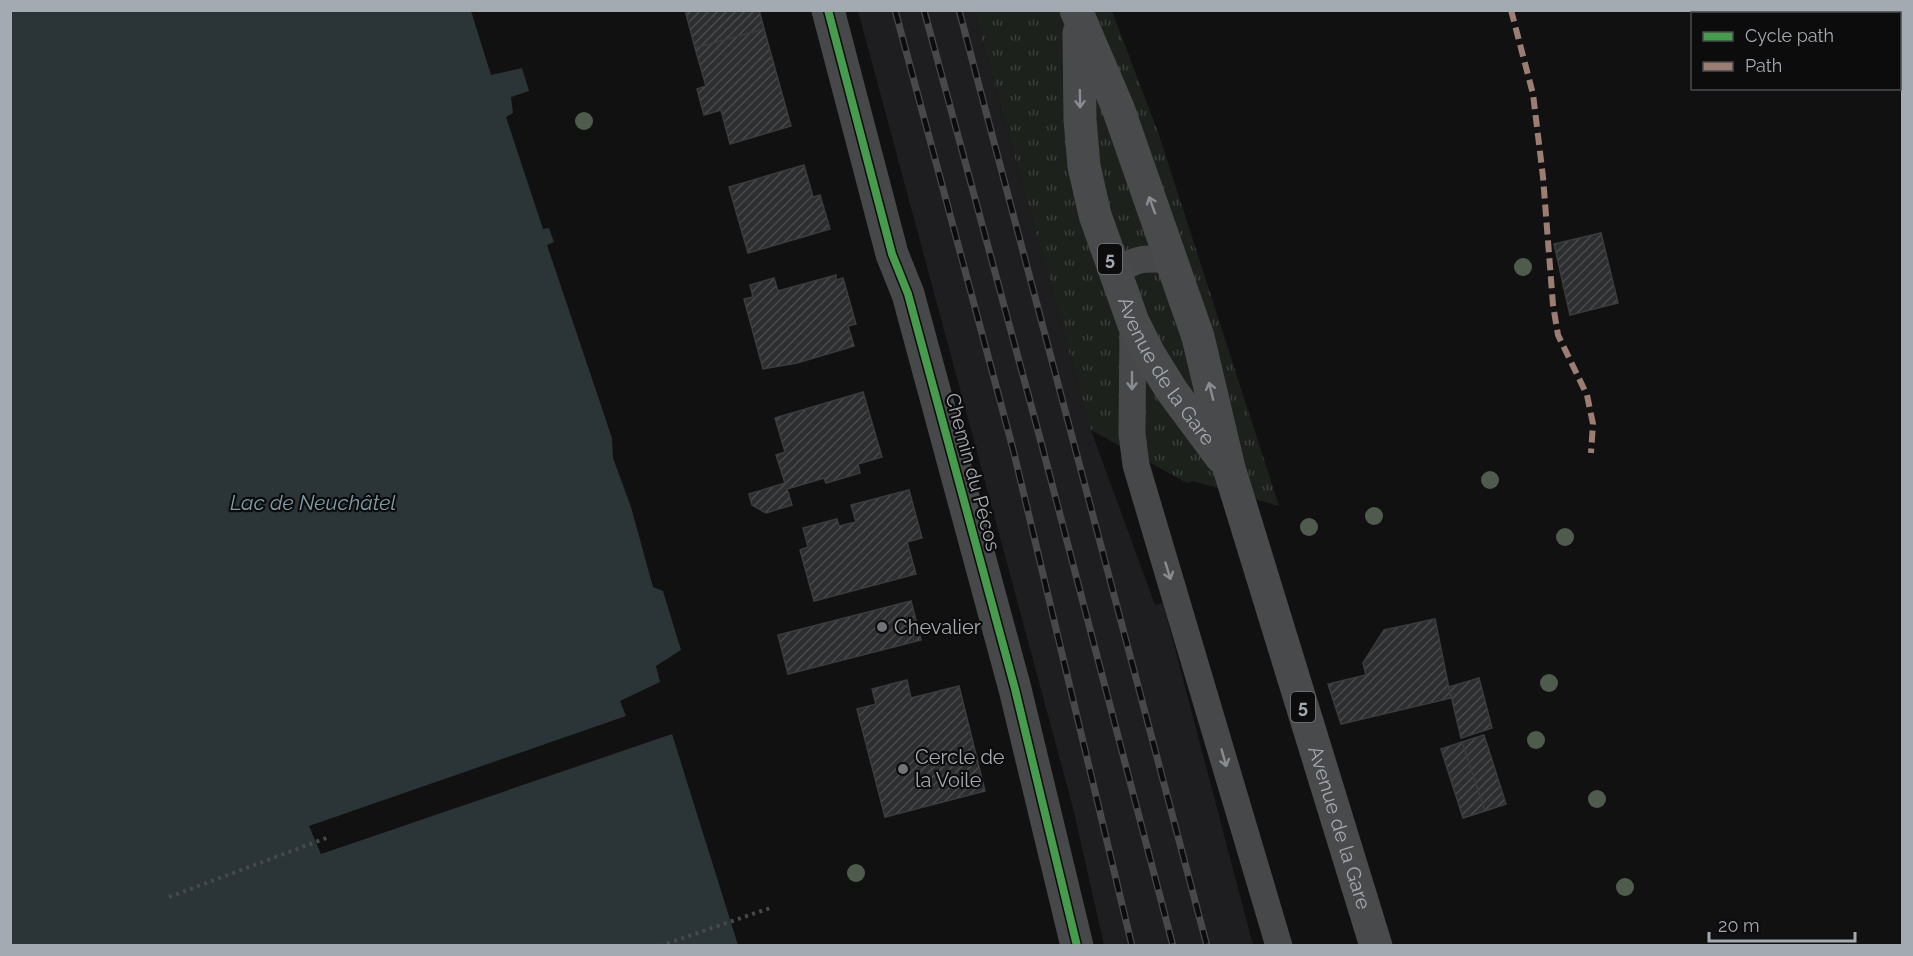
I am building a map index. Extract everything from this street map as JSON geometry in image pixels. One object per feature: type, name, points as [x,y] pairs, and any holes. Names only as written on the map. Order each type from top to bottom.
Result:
[{"type":"main road","name":"Avenue de la Gare","points":[[1077,15],[1118,108],[1198,337],[1229,468],[1376,945]]},
{"type":"main road","name":"Avenue de la Gare","points":[[1077,15],[1080,120],[1084,166],[1095,215],[1133,322],[1172,391],[1229,468]]},
{"type":"street","name":"Chemin du Pécos","points":[[828,10],[892,254],[908,294],[1015,689],[1077,945]]},
{"type":"lane","points":[[1115,272],[1133,260],[1151,258],[1172,260]]},
{"type":"lane","points":[[1133,322],[1132,434],[1137,465],[1279,945]]},
{"type":"path","points":[[169,897],[329,837]]},
{"type":"path","points":[[660,945],[770,908]]},
{"type":"shaded area","points":[[858,11],[974,11],[1091,430],[1155,605],[1163,603],[1253,945],[1104,945],[1073,808]]},
{"type":"green space","points":[[974,11],[1112,11],[1159,135],[1279,506],[1193,481],[1187,483],[1091,430]]},
{"type":"water","name":"Lac de Neuchâtel","points":[[10,11],[471,11],[491,75],[522,68],[529,91],[511,97],[513,113],[506,117],[543,229],[549,228],[554,242],[547,245],[612,438],[613,458],[631,507],[653,587],[663,591],[681,650],[656,666],[660,682],[620,701],[626,716],[309,826],[321,854],[672,734],[738,945],[11,945]]},
{"type":"building","points":[[685,10],[759,10],[764,29],[695,48]]},
{"type":"building","points":[[764,29],[791,126],[730,144],[721,110],[704,115],[697,89],[706,86],[695,48]]},
{"type":"building","points":[[804,165],[813,197],[820,195],[830,229],[748,253],[729,187]]},
{"type":"building","points":[[1601,233],[1618,303],[1570,315],[1554,244]]},
{"type":"building","points":[[836,275],[836,280],[843,278],[856,324],[848,326],[854,346],[797,363],[763,369],[744,299],[753,297],[750,285],[774,278],[778,291]]},
{"type":"building","points":[[863,392],[882,457],[858,464],[860,473],[826,483],[824,478],[787,489],[792,505],[766,513],[752,505],[749,494],[785,483],[776,455],[785,452],[775,418]]},
{"type":"building","points":[[909,490],[922,538],[907,542],[916,574],[814,601],[800,550],[808,547],[803,528],[837,519],[839,526],[856,522],[851,505]]},
{"type":"building","points":[[911,601],[921,640],[788,674],[778,635]]},
{"type":"building","points":[[1435,619],[1451,698],[1341,724],[1328,684],[1366,675],[1363,663],[1384,630]]},
{"type":"building","points":[[1479,678],[1492,728],[1461,738],[1449,687]]},
{"type":"building","points":[[907,680],[911,698],[959,686],[985,791],[885,817],[857,709],[876,704],[872,689]]},
{"type":"building","points":[[1484,735],[1506,804],[1485,811],[1462,742]]},
{"type":"building","points":[[1462,742],[1485,811],[1463,818],[1441,749]]},
{"type":"railway","points":[[895,10],[1013,449],[1132,946]]},
{"type":"railway","points":[[924,10],[1041,442],[1173,946]]},
{"type":"railway","points":[[959,10],[1207,946]]},
{"type":"marked path","points":[[1511,10],[1533,94],[1543,177],[1553,305],[1558,335],[1587,395],[1593,424],[1591,453]]},
{"type":"cycle path","points":[[828,10],[892,254],[908,294],[1015,689],[1077,946]]},
{"type":"place","name":"Chevalier","points":[[882,627]]},
{"type":"place","name":"Cercle de la Voile","points":[[903,769]]}]
